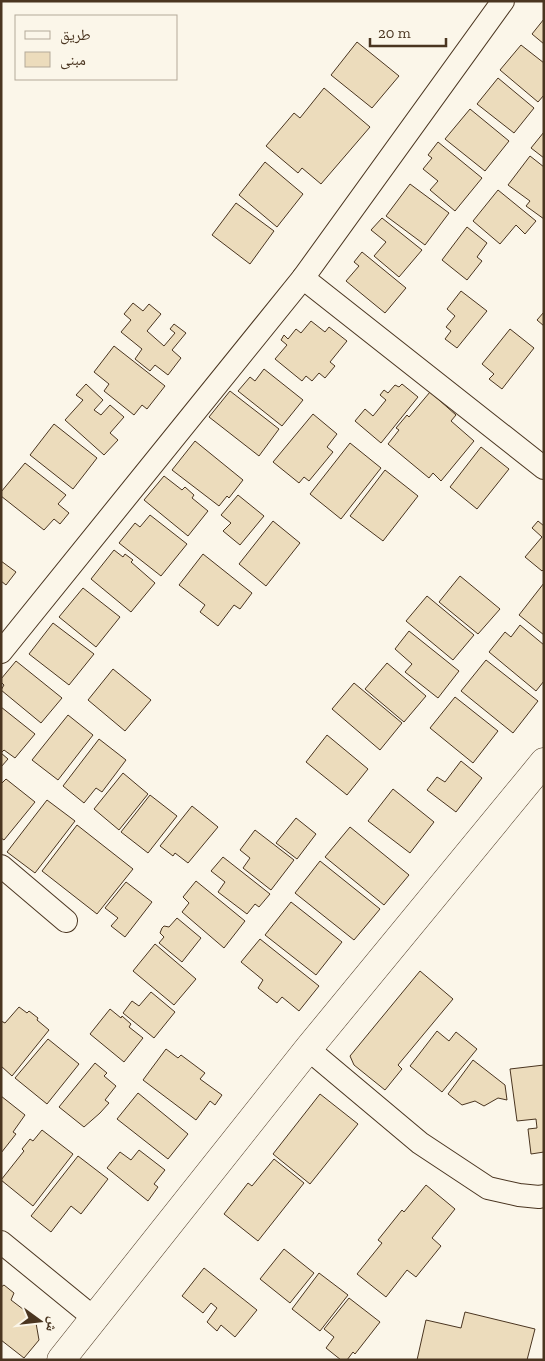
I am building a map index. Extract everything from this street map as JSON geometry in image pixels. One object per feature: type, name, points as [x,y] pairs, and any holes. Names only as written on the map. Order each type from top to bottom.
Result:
[{"type":"street","points":[[1,652],[303,278],[503,1]]},
{"type":"street","points":[[303,278],[544,468]]},
{"type":"street","points":[[61,1360],[308,1049],[544,762]]},
{"type":"street","points":[[1,866],[66,921]]},
{"type":"street","points":[[308,1049],[420,1142],[488,1188],[519,1195],[544,1196]]},
{"type":"street","points":[[1,1242],[94,1318]]},
{"type":"building","points":[[544,19],[544,44],[532,34]]},
{"type":"building","points":[[357,42],[399,76],[372,108],[331,75]]},
{"type":"building","points":[[521,45],[544,63],[544,95],[538,102],[500,70]]},
{"type":"building","points":[[498,78],[534,108],[514,133],[477,104]]},
{"type":"building","points":[[324,88],[370,127],[321,184],[302,168],[298,173],[266,146],[294,113],[300,118]]},
{"type":"building","points":[[470,109],[509,141],[485,171],[445,139]]},
{"type":"building","points":[[544,132],[544,158],[531,148]]},
{"type":"building","points":[[438,142],[482,178],[455,211],[430,190],[438,181],[423,169],[432,158],[428,155]]},
{"type":"building","points":[[530,156],[544,167],[544,219],[526,206],[530,201],[508,185]]},
{"type":"building","points":[[265,162],[303,194],[277,227],[239,195]]},
{"type":"building","points":[[410,184],[449,213],[425,245],[386,216]]},
{"type":"building","points":[[498,190],[536,221],[525,234],[516,225],[500,244],[473,221]]},
{"type":"building","points":[[236,203],[274,231],[250,264],[212,235]]},
{"type":"building","points":[[382,218],[422,250],[399,277],[374,256],[386,242],[371,230]]},
{"type":"building","points":[[467,227],[487,243],[477,257],[482,261],[467,280],[442,260]]},
{"type":"building","points":[[362,252],[406,288],[385,313],[346,281],[359,266],[354,262]]},
{"type":"building","points":[[461,291],[487,311],[457,348],[445,339],[451,331],[446,327],[455,316],[447,309]]},
{"type":"building","points":[[133,303],[143,311],[149,304],[161,314],[147,331],[164,346],[175,333],[170,329],[174,324],[186,333],[172,350],[181,358],[168,375],[155,365],[150,371],[135,359],[142,349],[121,332],[131,320],[124,314]]},
{"type":"building","points":[[544,312],[544,326],[537,320]]},
{"type":"building","points":[[311,321],[325,332],[329,327],[347,341],[330,362],[335,366],[325,378],[319,373],[312,381],[306,376],[302,381],[275,359],[287,345],[281,340],[284,335],[288,339],[296,329],[301,333]]},
{"type":"building","points":[[510,329],[534,348],[502,389],[489,379],[494,374],[482,364]]},
{"type":"building","points":[[114,346],[165,386],[147,409],[142,405],[134,415],[104,391],[109,384],[94,372]]},
{"type":"building","points":[[264,369],[303,400],[282,426],[238,391],[250,377],[255,381]]},
{"type":"building","points":[[86,384],[103,400],[94,410],[101,415],[110,405],[124,417],[110,433],[118,440],[104,455],[65,420],[83,400],[76,395]]},
{"type":"building","points":[[402,384],[418,397],[381,443],[355,421],[365,409],[373,416],[386,400],[380,395],[384,390],[388,393],[395,385],[399,387]]},
{"type":"building","points":[[230,391],[279,429],[259,456],[209,417]]},
{"type":"building","points":[[430,392],[456,415],[451,421],[474,441],[441,481],[433,473],[429,478],[388,444],[399,430],[396,428],[407,415],[409,417]]},
{"type":"building","points":[[313,414],[337,434],[327,447],[333,452],[309,481],[304,477],[299,483],[273,462]]},
{"type":"building","points":[[54,424],[97,458],[73,489],[30,455]]},
{"type":"building","points":[[195,441],[243,480],[229,498],[227,496],[219,506],[172,470]]},
{"type":"building","points":[[350,443],[381,468],[341,519],[310,494]]},
{"type":"building","points":[[481,447],[509,469],[477,509],[450,487]]},
{"type":"building","points":[[25,463],[66,495],[58,504],[69,513],[60,524],[54,519],[44,530],[1,496],[1,492]]},
{"type":"building","points":[[385,470],[418,496],[383,541],[350,516]]},
{"type":"building","points":[[164,476],[182,490],[185,487],[194,495],[192,498],[208,511],[188,536],[144,500]]},
{"type":"building","points":[[238,495],[264,516],[240,545],[223,531],[231,523],[221,515]]},
{"type":"building","points":[[150,515],[187,544],[161,576],[119,543],[135,523],[140,527]]},
{"type":"building","points":[[273,521],[300,543],[266,586],[239,564]]},
{"type":"building","points":[[538,521],[544,526],[544,569],[542,571],[525,557],[542,537],[532,528]]},
{"type":"building","points":[[114,550],[123,557],[125,554],[133,560],[131,562],[155,583],[131,612],[91,579]]},
{"type":"building","points":[[203,554],[252,593],[240,609],[234,605],[218,626],[200,612],[205,605],[179,585]]},
{"type":"building","points":[[1,561],[16,572],[6,585],[1,581]]},
{"type":"building","points":[[460,576],[500,609],[478,634],[439,602]]},
{"type":"building","points":[[544,583],[544,635],[519,615]]},
{"type":"building","points":[[83,588],[120,617],[96,647],[59,617]]},
{"type":"building","points":[[427,596],[474,635],[453,660],[406,621]]},
{"type":"building","points":[[53,623],[94,654],[69,685],[29,654]]},
{"type":"building","points":[[520,625],[544,645],[544,681],[536,691],[489,652],[505,632],[511,637]]},
{"type":"building","points":[[409,631],[459,671],[438,698],[405,672],[412,664],[395,649]]},
{"type":"building","points":[[486,660],[538,701],[513,733],[461,691]]},
{"type":"building","points":[[16,661],[62,698],[41,723],[1,690],[4,685],[1,679]]},
{"type":"building","points":[[387,663],[426,696],[404,722],[365,689]]},
{"type":"building","points":[[113,669],[151,700],[125,731],[88,700]]},
{"type":"building","points":[[354,683],[402,723],[380,750],[332,709]]},
{"type":"building","points":[[455,697],[498,731],[473,763],[430,728]]},
{"type":"building","points":[[1,707],[35,734],[15,758],[4,750],[1,751]]},
{"type":"building","points":[[68,715],[93,735],[58,780],[32,760]]},
{"type":"building","points":[[327,735],[368,769],[347,795],[306,762]]},
{"type":"building","points":[[99,739],[126,760],[102,792],[96,788],[84,803],[63,786]]},
{"type":"building","points":[[1,753],[8,759],[1,767]]},
{"type":"building","points":[[461,761],[482,778],[456,812],[427,790],[437,777],[445,782]]},
{"type":"building","points":[[123,773],[148,794],[119,830],[94,809]]},
{"type":"building","points":[[6,779],[35,802],[4,840],[1,838],[1,784]]},
{"type":"building","points":[[393,789],[434,822],[410,853],[368,821]]},
{"type":"building","points":[[150,795],[177,816],[148,853],[121,832]]},
{"type":"building","points":[[47,800],[75,821],[35,873],[7,852]]},
{"type":"building","points":[[192,806],[218,827],[188,863],[175,853],[173,856],[160,846]]},
{"type":"building","points":[[296,818],[316,834],[297,859],[276,843]]},
{"type":"building","points":[[77,825],[133,869],[97,914],[42,871]]},
{"type":"building","points":[[350,827],[409,875],[384,905],[325,857]]},
{"type":"building","points":[[255,830],[294,860],[271,890],[243,868],[250,858],[240,850]]},
{"type":"building","points":[[223,857],[270,894],[259,907],[255,904],[247,914],[218,892],[225,882],[211,871]]},
{"type":"building","points":[[320,861],[380,909],[354,940],[295,893]]},
{"type":"building","points":[[196,881],[245,921],[224,948],[182,912],[189,903],[183,897]]},
{"type":"building","points":[[126,882],[152,902],[125,937],[111,926],[118,918],[105,908]]},
{"type":"building","points":[[291,902],[342,942],[316,975],[265,935]]},
{"type":"building","points":[[177,918],[201,938],[182,962],[159,943],[164,937],[160,933],[162,928],[164,926],[169,927]]},
{"type":"building","points":[[260,939],[319,986],[299,1011],[282,997],[277,1003],[258,988],[263,980],[241,962]]},
{"type":"building","points":[[155,944],[196,979],[174,1005],[133,971]]},
{"type":"building","points":[[420,971],[453,999],[398,1065],[402,1069],[385,1090],[354,1065],[350,1056]]},
{"type":"building","points":[[151,992],[175,1012],[154,1038],[123,1013],[132,1001],[139,1006]]},
{"type":"building","points":[[19,1007],[27,1013],[29,1011],[49,1030],[12,1076],[1,1066],[1,1021],[5,1023]]},
{"type":"building","points":[[110,1009],[121,1018],[122,1016],[131,1024],[129,1027],[143,1038],[124,1062],[90,1034]]},
{"type":"building","points":[[437,1031],[449,1041],[456,1032],[477,1049],[442,1092],[410,1066]]},
{"type":"building","points":[[48,1039],[79,1064],[47,1104],[15,1078]]},
{"type":"building","points":[[166,1049],[178,1058],[181,1055],[205,1073],[200,1079],[222,1095],[215,1105],[210,1101],[196,1120],[143,1080]]},
{"type":"building","points":[[473,1060],[505,1085],[507,1100],[498,1098],[484,1106],[475,1101],[462,1105],[448,1094]]},
{"type":"building","points":[[95,1063],[107,1073],[104,1076],[116,1086],[105,1100],[109,1103],[84,1127],[59,1107]]},
{"type":"building","points":[[544,1065],[544,1152],[531,1154],[528,1129],[537,1128],[536,1119],[517,1121],[510,1069]]},
{"type":"building","points":[[138,1093],[188,1134],[168,1159],[117,1119]]},
{"type":"building","points":[[320,1094],[358,1124],[310,1184],[273,1154]]},
{"type":"building","points":[[1,1096],[25,1115],[13,1132],[16,1134],[1,1153]]},
{"type":"building","points":[[42,1130],[73,1154],[33,1206],[1,1180],[24,1151],[22,1149],[30,1139],[33,1141]]},
{"type":"building","points":[[139,1150],[165,1170],[154,1184],[158,1187],[148,1201],[107,1168],[120,1152],[131,1160]]},
{"type":"building","points":[[78,1156],[108,1179],[81,1214],[71,1206],[51,1232],[31,1216]]},
{"type":"building","points":[[274,1159],[304,1183],[258,1241],[224,1214],[248,1183],[252,1186]]},
{"type":"building","points":[[426,1185],[455,1209],[432,1238],[441,1246],[416,1277],[407,1270],[386,1297],[357,1274],[382,1243],[378,1240],[402,1210],[404,1212]]},
{"type":"building","points":[[284,1249],[314,1273],[290,1303],[260,1279]]},
{"type":"building","points":[[204,1268],[257,1310],[235,1337],[221,1325],[217,1331],[207,1322],[217,1308],[211,1303],[203,1313],[182,1296]]},
{"type":"building","points":[[319,1273],[348,1295],[320,1331],[292,1309]]},
{"type":"building","points":[[4,1285],[14,1293],[11,1300],[32,1316],[36,1323],[39,1340],[24,1358],[1,1340],[1,1287]]},
{"type":"building","points":[[349,1298],[380,1322],[355,1354],[353,1352],[347,1360],[341,1360],[326,1348],[334,1337],[324,1329]]},
{"type":"building","points":[[465,1312],[535,1329],[527,1360],[417,1360],[426,1320],[461,1328]]}]
